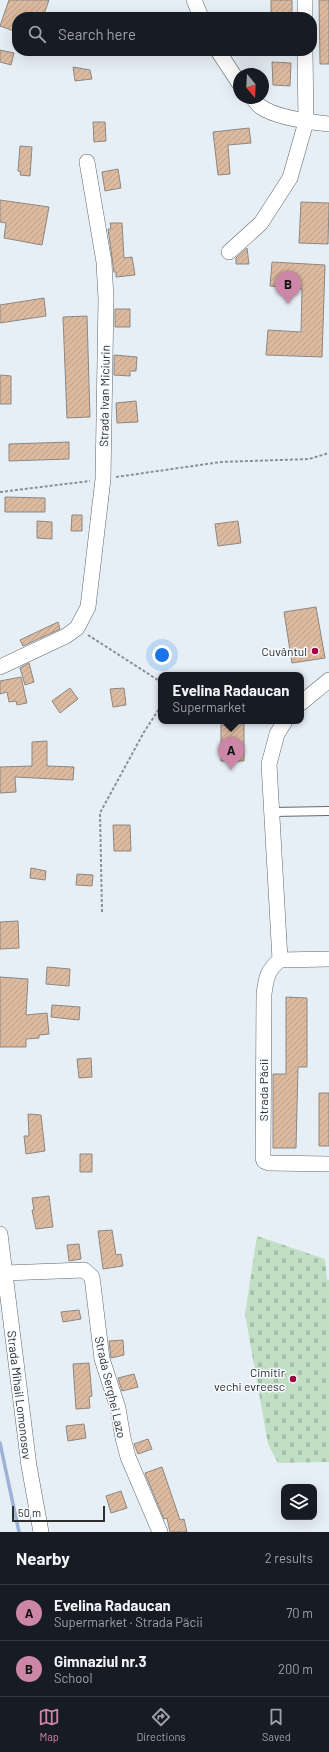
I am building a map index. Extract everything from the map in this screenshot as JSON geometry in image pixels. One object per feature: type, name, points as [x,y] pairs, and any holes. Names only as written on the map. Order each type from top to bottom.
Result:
[{"type":"street","points":[[194,0],[199,12]]},
{"type":"street","points":[[305,0],[305,12]]},
{"type":"street","points":[[221,56],[233,74]]},
{"type":"street","points":[[229,252],[261,223],[290,178],[306,122],[305,56]]},
{"type":"street","points":[[258,104],[261,107],[306,122],[329,124]]},
{"type":"street","name":"Strada Ivan Miciurin","points":[[0,667],[66,636],[77,628],[88,607],[103,479],[106,299],[104,262],[87,162]]},
{"type":"street","points":[[304,701],[329,680]]},
{"type":"street","points":[[283,724],[277,734],[269,764],[280,960],[329,959]]},
{"type":"street","name":"Strada Păcii","points":[[280,960],[272,966],[266,976],[264,994],[262,1158],[264,1161],[270,1163],[329,1164]]},
{"type":"street","name":"Strada Mihail Lomonosov","points":[[0,1234],[29,1466],[41,1532]]},
{"type":"street","name":"Strada Serghei Lazo","points":[[4,1273],[84,1270],[92,1277],[102,1359],[118,1408],[123,1438],[131,1464],[160,1532]]},
{"type":"lane","points":[[272,812],[329,811]]},
{"type":"path","points":[[0,492],[222,462],[309,459],[329,453]]},
{"type":"path","points":[[77,628],[158,680]]},
{"type":"path","points":[[102,912],[100,813],[144,732],[158,711]]},
{"type":"green space","name":"Cimitir vechi evreesc","points":[[257,1236],[325,1259],[327,1280],[329,1280],[329,1462],[278,1463],[268,1444],[245,1314]]},
{"type":"building","points":[[9,0],[49,0],[45,12],[12,12],[12,30],[0,26]]},
{"type":"building","points":[[271,0],[292,0],[292,12],[271,12]]},
{"type":"building","points":[[319,0],[329,0],[329,64],[320,64]]},
{"type":"building","points":[[0,50],[12,53],[13,56],[11,65],[0,62]]},
{"type":"building","points":[[272,62],[291,63],[290,86],[273,85]]},
{"type":"building","points":[[73,67],[90,70],[92,79],[75,81]]},
{"type":"building","points":[[93,122],[105,122],[106,141],[94,142]]},
{"type":"building","points":[[249,128],[251,143],[228,145],[230,174],[218,175],[213,132]]},
{"type":"building","points":[[20,146],[32,147],[30,176],[20,175],[21,172],[18,171]]},
{"type":"building","points":[[118,169],[121,188],[105,191],[102,172]]},
{"type":"building","points":[[0,200],[49,207],[42,245],[4,238],[6,223],[0,222]]},
{"type":"building","points":[[301,202],[329,203],[328,244],[299,243]]},
{"type":"building","points":[[110,223],[122,223],[124,258],[132,257],[135,275],[116,277],[108,229],[111,229]]},
{"type":"building","points":[[247,248],[249,264],[236,264],[236,258]]},
{"type":"building","points":[[272,262],[325,265],[322,357],[266,355],[268,330],[301,332],[302,289],[270,286]]},
{"type":"building","points":[[44,298],[46,316],[0,323],[0,305]]},
{"type":"building","points":[[115,309],[130,309],[130,327],[115,327]]},
{"type":"building","points":[[87,316],[90,417],[67,418],[63,317]]},
{"type":"building","points":[[114,355],[137,357],[136,371],[130,371],[130,376],[114,375]]},
{"type":"building","points":[[0,375],[11,376],[11,404],[0,404]]},
{"type":"building","points":[[136,401],[138,422],[117,423],[116,403]]},
{"type":"building","points":[[69,442],[69,459],[9,461],[9,444]]},
{"type":"building","points":[[5,497],[45,498],[45,512],[5,512]]},
{"type":"building","points":[[72,515],[82,515],[82,531],[71,531]]},
{"type":"building","points":[[37,521],[52,522],[52,539],[37,538]]},
{"type":"building","points":[[238,521],[241,543],[218,546],[215,524]]},
{"type":"building","points":[[316,607],[325,658],[292,663],[284,612]]},
{"type":"building","points":[[58,622],[60,629],[23,646],[20,640]]},
{"type":"building","points":[[29,663],[34,682],[25,685],[20,668]]},
{"type":"building","points":[[21,677],[27,703],[17,705],[16,701],[9,702],[7,692],[0,694],[0,681]]},
{"type":"building","points":[[70,688],[78,699],[60,713],[52,701]]},
{"type":"building","points":[[124,688],[126,705],[113,707],[110,689]]},
{"type":"building","points":[[221,724],[244,724],[244,761],[221,761]]},
{"type":"building","points":[[47,741],[47,766],[74,767],[73,780],[15,777],[16,792],[0,793],[0,767],[32,766],[32,742]]},
{"type":"building","points":[[113,825],[130,825],[131,851],[114,851]]},
{"type":"building","points":[[31,868],[46,871],[45,880],[30,878]]},
{"type":"building","points":[[77,874],[93,875],[92,886],[76,885]]},
{"type":"building","points":[[18,921],[19,948],[0,949],[0,922]]},
{"type":"building","points":[[47,967],[70,969],[69,986],[46,984]]},
{"type":"building","points":[[0,977],[28,979],[26,1015],[47,1013],[49,1034],[39,1035],[39,1038],[26,1039],[26,1047],[0,1047]]},
{"type":"building","points":[[286,997],[307,998],[307,1067],[298,1067],[296,1148],[273,1148],[273,1074],[286,1074]]},
{"type":"building","points":[[52,1005],[80,1007],[79,1020],[51,1017]]},
{"type":"building","points":[[91,1058],[92,1077],[79,1078],[77,1059]]},
{"type":"building","points":[[319,1093],[329,1093],[329,1146],[319,1146]]},
{"type":"building","points":[[28,1114],[41,1115],[45,1151],[26,1154],[24,1136],[29,1136]]},
{"type":"building","points":[[80,1154],[92,1154],[92,1172],[80,1172]]},
{"type":"building","points":[[49,1196],[53,1227],[36,1229],[32,1210],[34,1210],[32,1198]]},
{"type":"building","points":[[112,1230],[116,1255],[121,1254],[123,1266],[103,1269],[98,1231]]},
{"type":"building","points":[[79,1244],[81,1259],[69,1261],[67,1245]]},
{"type":"building","points":[[79,1310],[81,1319],[63,1322],[61,1312]]},
{"type":"building","points":[[123,1340],[124,1355],[111,1358],[109,1341]]},
{"type":"building","points":[[89,1363],[92,1396],[89,1397],[90,1408],[76,1409],[73,1364]]},
{"type":"building","points":[[134,1374],[138,1387],[122,1391],[118,1378]]},
{"type":"building","points":[[84,1424],[86,1438],[68,1441],[66,1426]]},
{"type":"building","points":[[148,1439],[152,1449],[138,1454],[134,1444]]},
{"type":"building","points":[[162,1467],[180,1520],[184,1519],[187,1532],[170,1532],[167,1518],[164,1519],[146,1476],[145,1473]]},
{"type":"building","points":[[121,1491],[127,1508],[111,1513],[106,1496]]},
{"type":"waterway","points":[[0,1443],[19,1532]]},
{"type":"place","name":"Gimnaziul nr.3","points":[[288,304]]},
{"type":"place","name":"Cuvântul","points":[[315,651]]},
{"type":"place","name":"Evelina Radaucan","points":[[231,770]]},
{"type":"place","name":"Cimitir vechi evreesc","points":[[293,1379]]}]
